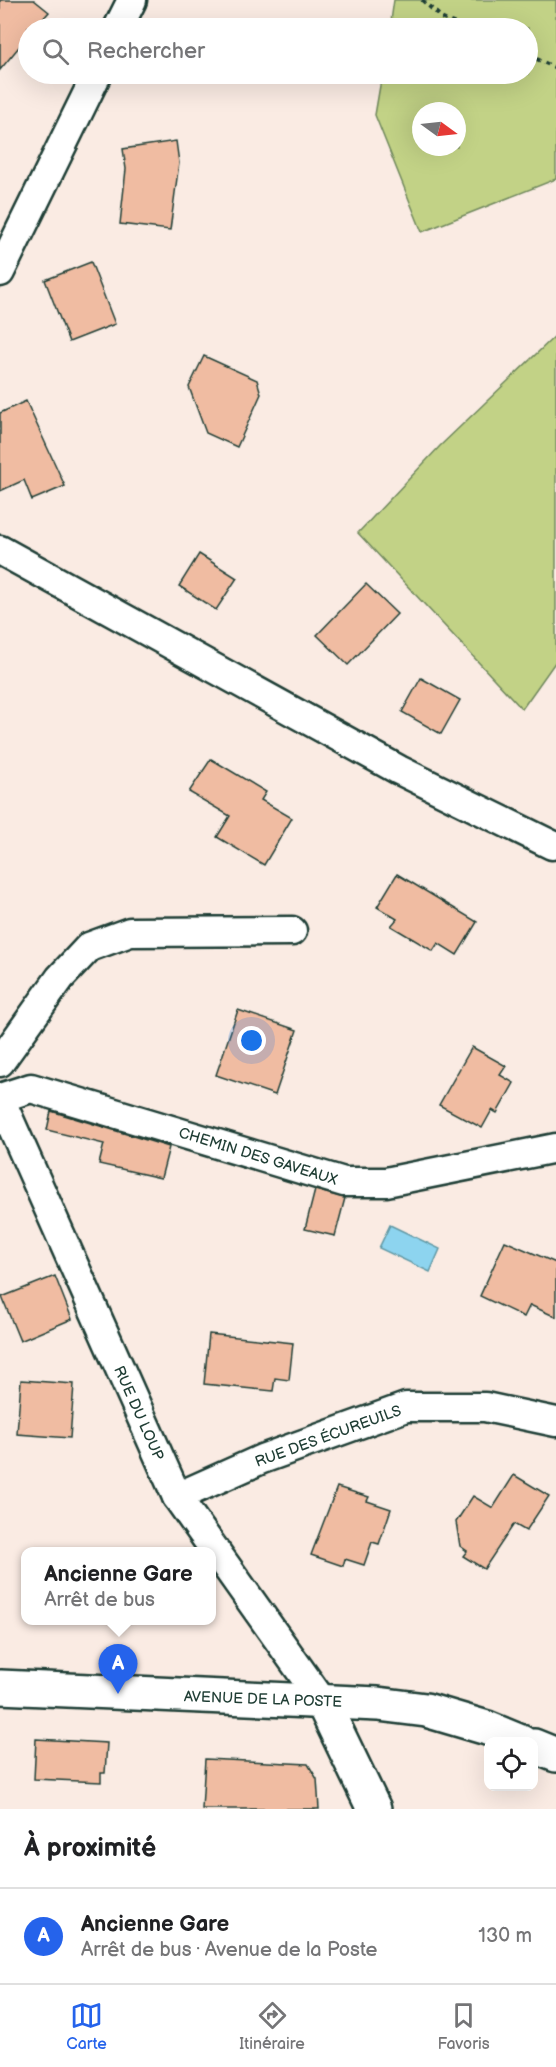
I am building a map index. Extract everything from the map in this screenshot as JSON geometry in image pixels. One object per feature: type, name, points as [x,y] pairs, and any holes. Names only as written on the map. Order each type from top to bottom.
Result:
[{"type":"main road","name":"AVENUE DE LA POSTE","points":[[0,1687],[378,1704],[426,1710],[509,1737]]},
{"type":"main road","points":[[322,1701],[374,1809]]},
{"type":"main road","points":[[538,1748],[556,1755]]},
{"type":"street","points":[[123,18],[132,0]]},
{"type":"street","points":[[0,272],[92,84]]},
{"type":"street","points":[[0,550],[399,770],[552,845]]},
{"type":"street","points":[[0,1062],[60,978],[89,947],[130,932],[292,931]]},
{"type":"street","name":"CHEMIN DES GAVEAUX","points":[[0,1099],[31,1088],[344,1182],[386,1182],[556,1148]]},
{"type":"street","name":"RUE DU LOUP","points":[[0,1099],[177,1497],[213,1547]]},
{"type":"street","name":"RUE DES ÉCUREUILS","points":[[177,1497],[262,1459],[406,1407],[485,1407],[556,1422]]},
{"type":"street","name":"RUE DU LOUP","points":[[216,1552],[322,1701]]},
{"type":"path","points":[[422,0],[442,18]]},
{"type":"path","points":[[538,60],[556,68]]},
{"type":"green space","points":[[394,0],[556,0],[556,179],[422,232],[375,115],[380,84],[538,84],[538,18],[391,18]]},
{"type":"green space","points":[[556,335],[556,661],[522,709],[358,533],[440,446]]},
{"type":"water","points":[[390,1225],[440,1249],[430,1272],[379,1248]]},
{"type":"building","points":[[0,0],[34,0],[49,12],[44,18],[18,18],[18,48],[0,70]]},
{"type":"building","points":[[176,141],[179,163],[170,230],[120,224],[126,169],[123,149]]},
{"type":"building","points":[[91,262],[115,324],[69,342],[45,280]]},
{"type":"building","points":[[204,356],[257,380],[261,394],[237,447],[206,433],[189,387]]},
{"type":"building","points":[[26,401],[65,486],[32,500],[24,480],[0,491],[0,413]]},
{"type":"building","points":[[199,554],[237,578],[216,610],[179,586]]},
{"type":"building","points":[[366,584],[397,614],[348,665],[317,635]]},
{"type":"building","points":[[421,678],[460,700],[441,734],[402,712]]},
{"type":"building","points":[[211,759],[266,792],[261,800],[292,818],[264,865],[217,837],[230,816],[189,792]]},
{"type":"building","points":[[397,874],[477,922],[457,955],[438,943],[433,951],[391,926],[397,919],[377,907]]},
{"type":"building","points":[[238,1010],[297,1030],[275,1095],[216,1075]]},
{"type":"building","points":[[472,1047],[506,1066],[500,1075],[514,1083],[497,1113],[492,1110],[482,1128],[439,1105]]},
{"type":"building","points":[[51,1111],[169,1147],[161,1178],[99,1164],[104,1144],[47,1130]]},
{"type":"building","points":[[315,1190],[345,1198],[335,1236],[305,1229]]},
{"type":"building","points":[[505,1241],[556,1263],[556,1317],[530,1305],[524,1317],[480,1296]]},
{"type":"building","points":[[55,1276],[72,1319],[20,1341],[2,1297]]},
{"type":"building","points":[[209,1334],[293,1343],[289,1380],[275,1378],[273,1391],[204,1384]]},
{"type":"building","points":[[21,1380],[74,1384],[70,1438],[17,1434]]},
{"type":"building","points":[[514,1475],[549,1496],[526,1531],[514,1524],[484,1569],[463,1556],[467,1551],[460,1546],[456,1522],[473,1496],[493,1508]]},
{"type":"building","points":[[337,1487],[369,1497],[367,1501],[391,1509],[379,1544],[372,1542],[364,1565],[345,1559],[343,1566],[311,1555]]},
{"type":"building","points":[[36,1739],[107,1743],[105,1773],[101,1773],[101,1782],[34,1779]]},
{"type":"building","points":[[205,1759],[308,1764],[317,1779],[319,1809],[202,1809]]},
{"type":"place","name":"Ancienne Gare","points":[[118,1694]]}]
